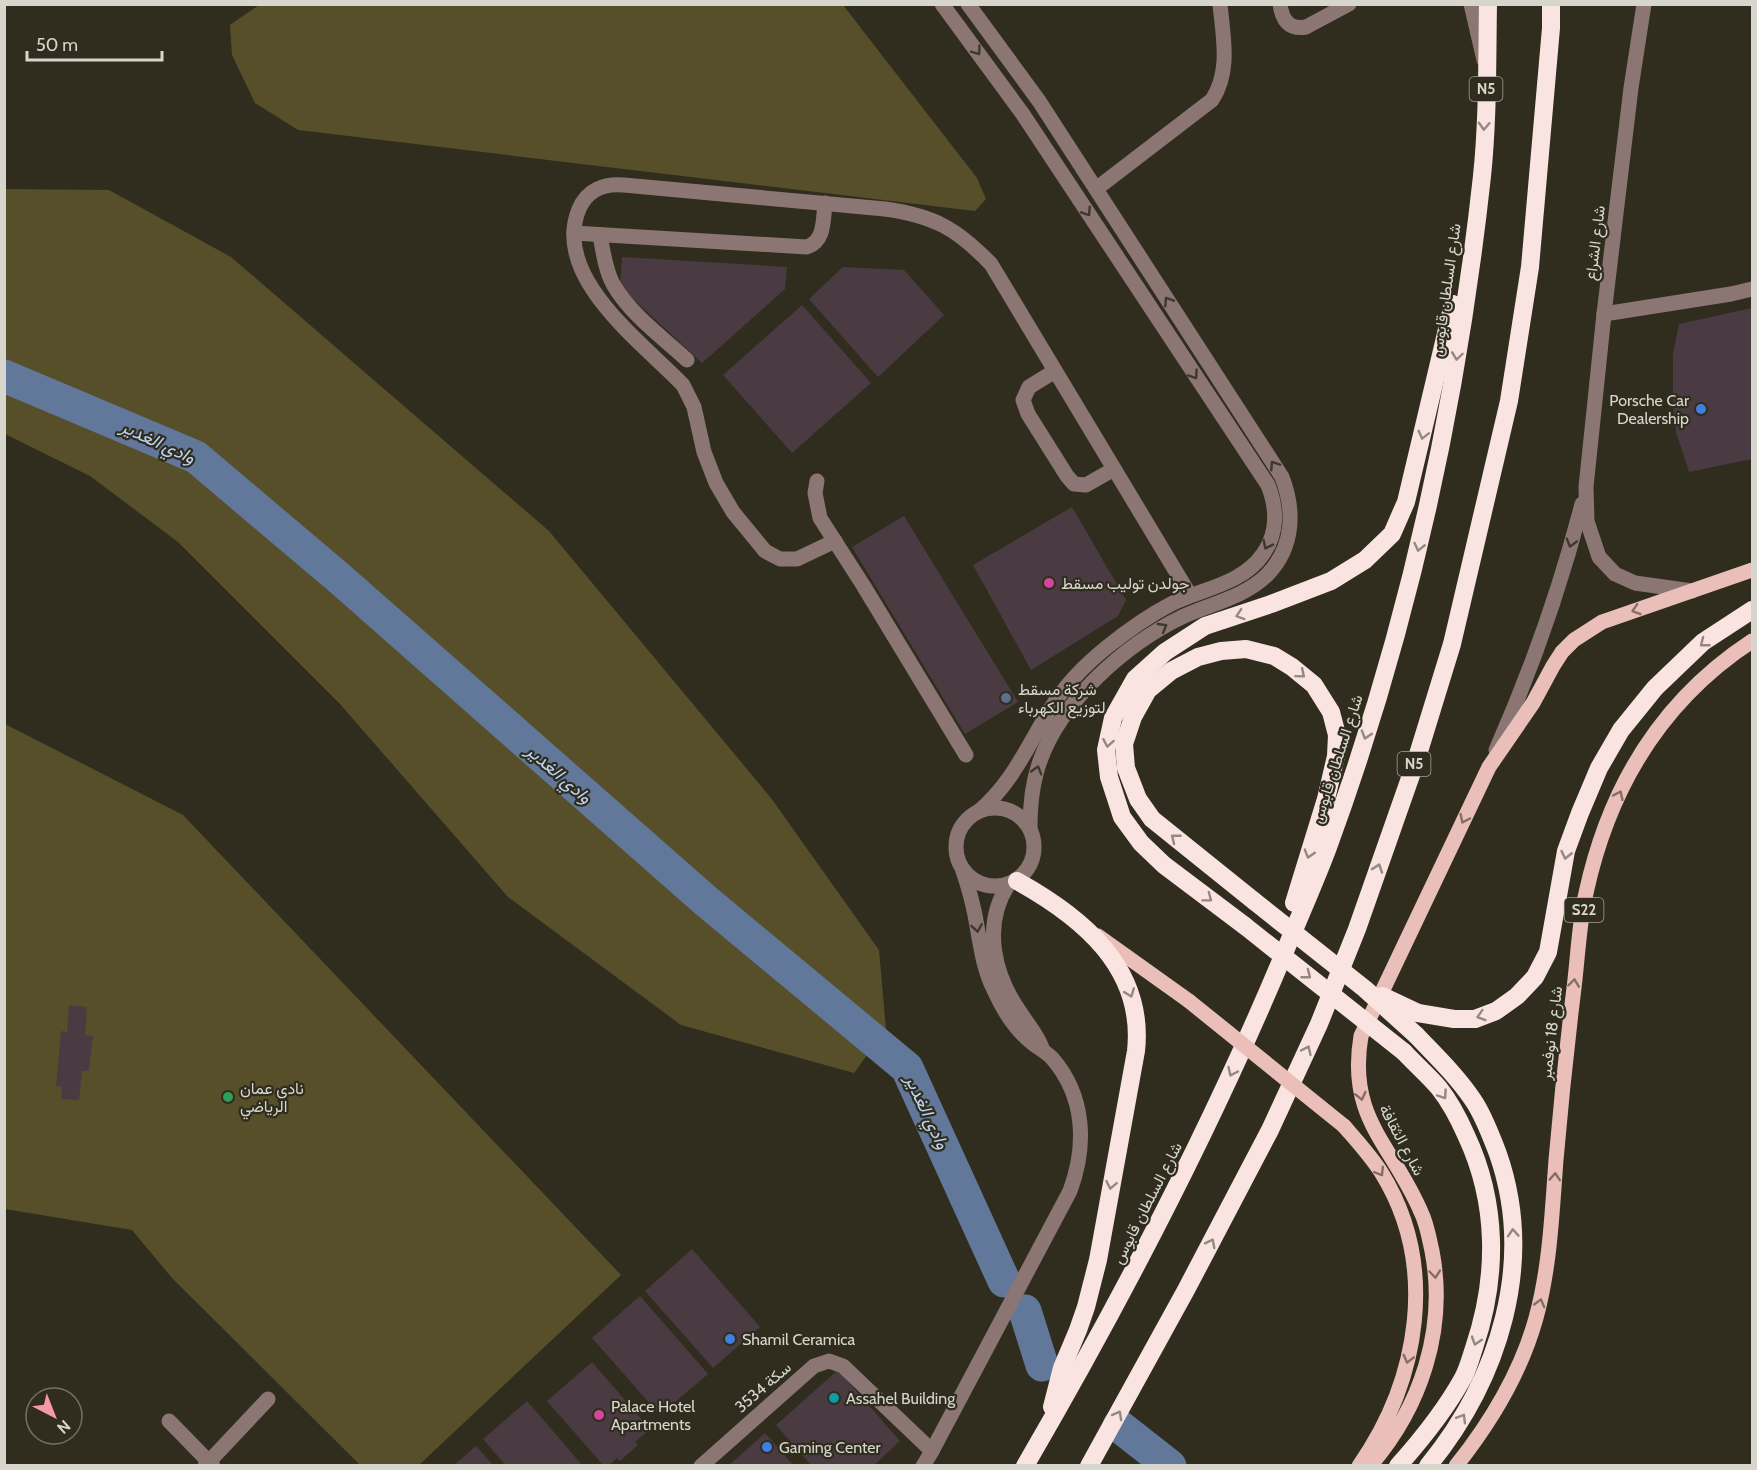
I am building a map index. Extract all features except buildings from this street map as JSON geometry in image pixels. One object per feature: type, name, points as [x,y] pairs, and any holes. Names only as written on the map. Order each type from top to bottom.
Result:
[{"type":"highway","name":"شارع السلطان قابوس","points":[[1025,1466],[1134,1272],[1192,1157],[1256,1020],[1326,852],[1363,746],[1398,633],[1419,550],[1452,387],[1482,173],[1488,4]]},
{"type":"highway","name":"N5","points":[[1089,1466],[1197,1270],[1270,1130],[1319,1024],[1357,929],[1416,761],[1452,644],[1509,401],[1530,267],[1551,28],[1551,4]]},
{"type":"highway","points":[[1398,1466],[1425,1433],[1464,1376],[1488,1300],[1492,1263],[1491,1226],[1486,1189],[1475,1154],[1459,1120],[1439,1088],[1404,1052],[1164,865],[1141,843],[1122,817],[1108,777],[1106,750],[1113,718],[1135,679],[1165,652],[1205,626],[1331,581],[1365,560],[1392,534],[1406,502],[1423,436],[1482,173]]},
{"type":"highway","points":[[1365,989],[1418,1013],[1454,1019],[1476,1019],[1496,1011],[1517,996],[1535,977],[1548,952],[1566,851],[1599,768],[1621,730],[1655,688],[1703,642],[1752,610]]},
{"type":"highway","points":[[1256,1020],[1326,799],[1336,756],[1337,735],[1331,712],[1314,685],[1274,656],[1246,649],[1221,651],[1198,657],[1171,671],[1148,690],[1133,717],[1124,744],[1126,768],[1138,799],[1152,819],[1254,901],[1365,989],[1416,1035],[1474,1101],[1491,1134],[1503,1169],[1511,1206],[1514,1243],[1512,1280],[1505,1316],[1487,1371],[1460,1423],[1428,1466]]},
{"type":"highway","points":[[1012,883],[1049,899],[1084,925],[1112,959],[1123,978],[1136,1011],[1138,1037],[1098,1260],[1078,1330],[1057,1385],[1050,1423]]},
{"type":"main road","points":[[1489,766],[1533,704],[1553,666],[1574,640],[1602,622],[1752,570]]},
{"type":"main road","name":"شارع 18 نوفمبر","points":[[1456,1466],[1487,1423],[1514,1374],[1535,1321],[1543,1293],[1548,1264],[1564,1068],[1586,893],[1610,815],[1645,745],[1667,716],[1731,655],[1752,640]]},
{"type":"main road","name":"شارع الثقافة","points":[[1370,1466],[1397,1430],[1420,1384],[1433,1336],[1436,1286],[1434,1261],[1421,1212],[1365,1111],[1357,1074],[1359,1046],[1361,1036],[1489,766]]},
{"type":"main road","points":[[1084,925],[1189,1001],[1344,1126],[1370,1156],[1392,1192],[1407,1233],[1416,1278],[1415,1324],[1406,1368],[1391,1410],[1359,1466]]},
{"type":"street","points":[[942,4],[1022,113],[1268,485],[1275,508],[1273,534],[1263,555],[1255,564],[1236,577],[1190,595],[1145,619],[1104,649],[1052,705],[1006,784],[963,825],[956,843],[958,862],[963,871],[975,912],[980,951],[993,990],[1012,1021],[1028,1040],[1042,1048]]},
{"type":"street","points":[[968,4],[1038,101],[1282,477],[1288,492],[1291,522],[1283,551],[1272,569],[1256,585],[1179,619],[1154,633],[1115,662],[1080,696],[1056,729],[1040,760],[1032,793],[1030,828]]},
{"type":"street","points":[[1095,189],[1212,100],[1222,81],[1224,71],[1220,4]]},
{"type":"street","points":[[1280,4],[1283,19],[1287,24],[1300,28],[1349,4]]},
{"type":"street","points":[[1471,4],[1487,68]]},
{"type":"street","name":"شارع الشراع","points":[[1644,4],[1631,88],[1604,314],[1586,487],[1587,521],[1599,557],[1615,574],[1635,584],[1692,591]]},
{"type":"street","points":[[835,541],[797,559],[780,559],[765,552],[733,512],[716,483],[704,452],[694,407],[683,385],[624,327],[599,297],[579,266],[574,250],[574,233],[578,212],[591,193],[612,184],[916,213],[944,225],[970,242],[991,264],[1190,595]]},
{"type":"street","points":[[574,233],[807,247],[819,240],[825,203]]},
{"type":"street","points":[[600,235],[608,268],[622,297],[687,360]]},
{"type":"street","points":[[1604,314],[1752,289]]},
{"type":"street","points":[[1055,371],[1029,387],[1025,393],[1023,400],[1028,414],[1074,484],[1086,485],[1114,470]]},
{"type":"street","points":[[817,481],[814,493],[820,518],[966,755]]},
{"type":"street","name":"شارع الشراع","points":[[1489,766],[1513,712],[1554,601],[1586,487]]},
{"type":"street","points":[[923,1466],[1064,1201],[1076,1175],[1082,1143],[1078,1110],[1068,1081],[1042,1048],[1036,1034],[1012,1000],[996,958],[992,929],[998,902],[1012,883],[1024,874],[1034,857],[1034,837],[1024,820],[1007,809],[987,808],[978,812]]},
{"type":"street","points":[[963,871],[979,884],[998,887],[1012,883]]},
{"type":"street","name":"سكة 3534","points":[[701,1466],[814,1366],[829,1361],[843,1366],[932,1451]]},
{"type":"street","points":[[170,1421],[209,1464],[268,1399]]},
{"type":"shaded area","points":[[259,5],[843,5],[977,178],[986,199],[975,211],[298,130],[255,103],[232,55],[230,25]]},
{"type":"shaded area","points":[[5,189],[109,190],[231,257],[549,531],[771,798],[879,950],[886,1029],[854,1073],[681,1025],[508,897],[340,704],[178,542],[90,476],[5,434]]},
{"type":"shaded area","name":"نادي عمان الرياضي","points":[[5,724],[183,815],[621,1275],[419,1465],[360,1465],[172,1278],[132,1230],[5,1209]]},
{"type":"waterway","name":"وادي الغدير","points":[[4,376],[196,457],[339,578],[706,901],[907,1068],[1004,1281]]},
{"type":"waterway","name":"وادي الغدير","points":[[1025,1311],[1042,1365]]},
{"type":"waterway","name":"وادي الغدير","points":[[1119,1426],[1170,1466]]},
{"type":"place","name":"Porsche Car Dealership","points":[[1701,409]]},
{"type":"place","name":"جولدن توليب مسقط","points":[[1049,583]]},
{"type":"place","name":"شركة مسقط لتوزيع الكهرباء","points":[[1006,698]]},
{"type":"place","name":"نادي عمان الرياضي","points":[[228,1097]]},
{"type":"place","name":"Shamil Ceramica","points":[[730,1339]]},
{"type":"place","name":"Assahel Building","points":[[834,1398]]},
{"type":"place","name":"Palace Hotel Apartments","points":[[599,1415]]},
{"type":"place","name":"Gaming Center","points":[[767,1447]]}]
